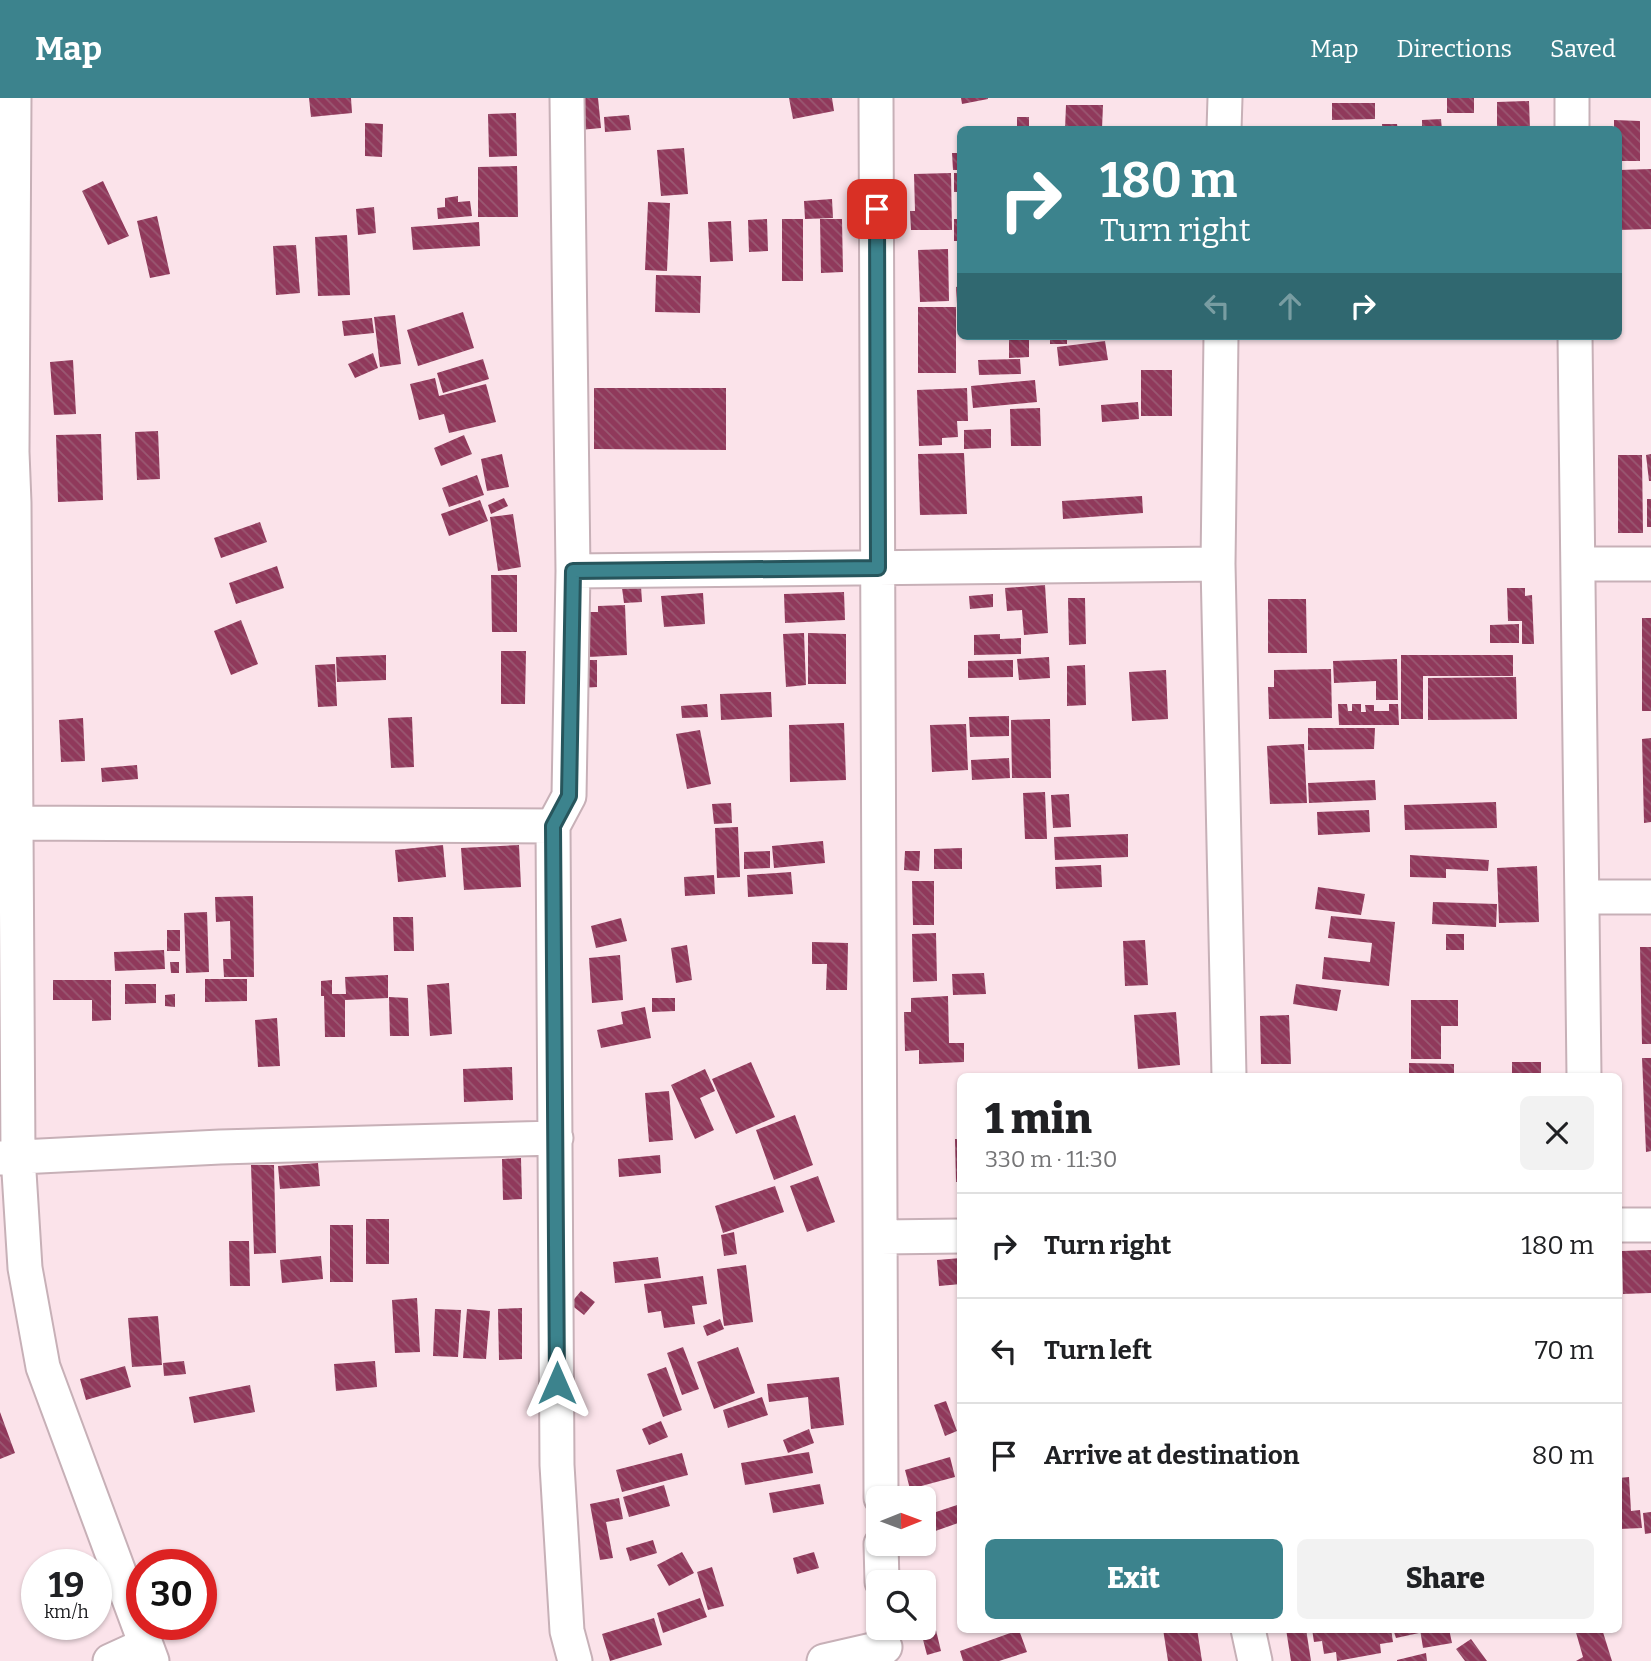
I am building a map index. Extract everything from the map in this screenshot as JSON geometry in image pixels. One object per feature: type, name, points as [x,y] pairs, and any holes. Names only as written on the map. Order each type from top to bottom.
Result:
[{"type":"street","points":[[13,98],[6,452],[16,823],[9,1157],[43,1367],[149,1653],[110,1661]]},
{"type":"street","points":[[567,98],[573,571],[569,796],[553,826],[557,1465],[567,1631],[575,1661]]},
{"type":"street","points":[[876,98],[881,1486]]},
{"type":"street","points":[[1224,126],[1225,98]]},
{"type":"street","points":[[1572,98],[1572,126]]},
{"type":"street","points":[[1222,340],[1218,564],[1229,1073]]},
{"type":"street","points":[[1575,340],[1584,1073]]},
{"type":"street","points":[[573,571],[1218,564]]},
{"type":"street","points":[[1577,564],[1651,564]]},
{"type":"street","points":[[16,823],[553,826]]},
{"type":"street","points":[[1582,897],[1651,897]]},
{"type":"street","points":[[9,1157],[220,1147],[556,1138]]},
{"type":"street","points":[[1622,1225],[1651,1225]]},
{"type":"street","points":[[881,1237],[957,1236]]},
{"type":"street","points":[[1249,1633],[1255,1661]]},
{"type":"street","points":[[824,1661],[886,1645]]},
{"type":"building","points":[[309,98],[351,98],[352,113],[311,117]]},
{"type":"building","points":[[577,98],[598,98],[601,128],[580,130]]},
{"type":"building","points":[[789,98],[832,98],[834,111],[793,119]]},
{"type":"building","points":[[961,98],[988,98],[988,99],[962,104]]},
{"type":"building","points":[[1447,98],[1474,98],[1474,113],[1447,113]]},
{"type":"building","points":[[1529,101],[1530,126],[1497,126],[1497,102]]},
{"type":"building","points":[[1332,103],[1375,103],[1375,119],[1332,120]]},
{"type":"building","points":[[1066,105],[1103,105],[1102,126],[1065,126]]},
{"type":"building","points":[[516,113],[517,156],[489,157],[488,114]]},
{"type":"building","points":[[629,115],[631,130],[605,132],[604,117]]},
{"type":"building","points":[[1017,117],[1029,117],[1029,126],[1017,126]]},
{"type":"building","points":[[1441,119],[1442,126],[1422,126],[1422,120]]},
{"type":"building","points":[[1614,120],[1640,121],[1640,161],[1622,161],[1622,126],[1614,126]]},
{"type":"building","points":[[365,123],[383,124],[382,157],[365,156]]},
{"type":"building","points":[[684,148],[688,194],[661,196],[657,150]]},
{"type":"building","points":[[952,153],[957,153],[957,170],[953,170]]},
{"type":"building","points":[[517,166],[518,217],[478,217],[478,167]]},
{"type":"building","points":[[1651,169],[1651,229],[1622,230],[1622,170]]},
{"type":"building","points":[[951,173],[952,230],[911,230],[910,211],[915,211],[914,174]]},
{"type":"building","points":[[954,173],[957,173],[957,192],[954,192]]},
{"type":"building","points":[[103,181],[129,236],[108,245],[82,191]]},
{"type":"building","points":[[458,196],[458,202],[470,201],[472,216],[438,219],[437,208],[445,207],[445,198]]},
{"type":"building","points":[[832,199],[833,218],[805,219],[804,201]]},
{"type":"building","points":[[648,202],[670,203],[667,271],[645,270]]},
{"type":"building","points":[[374,207],[376,233],[358,235],[356,209]]},
{"type":"building","points":[[157,216],[170,274],[150,278],[137,221]]},
{"type":"building","points":[[767,219],[768,251],[749,252],[748,220]]},
{"type":"building","points":[[782,219],[803,219],[803,281],[782,281]]},
{"type":"building","points":[[820,219],[842,219],[843,272],[821,273]]},
{"type":"building","points":[[954,219],[957,219],[957,241],[954,241]]},
{"type":"building","points":[[731,221],[733,261],[710,262],[708,222]]},
{"type":"building","points":[[479,222],[480,246],[413,250],[411,227]]},
{"type":"building","points":[[347,235],[350,295],[318,296],[315,237]]},
{"type":"building","points":[[296,245],[300,293],[276,295],[273,246]]},
{"type":"building","points":[[948,249],[949,301],[920,302],[918,250]]},
{"type":"building","points":[[656,275],[701,276],[700,313],[655,312]]},
{"type":"building","points":[[918,307],[956,307],[956,373],[918,373]]},
{"type":"building","points":[[463,312],[474,348],[418,366],[407,330]]},
{"type":"building","points":[[395,315],[401,364],[380,367],[374,317]]},
{"type":"building","points":[[372,318],[374,333],[344,336],[342,321]]},
{"type":"building","points":[[1009,340],[1029,340],[1029,357],[1009,358]]},
{"type":"building","points":[[1050,340],[1067,340],[1067,344],[1050,344]]},
{"type":"building","points":[[1105,341],[1108,360],[1059,366],[1057,347]]},
{"type":"building","points":[[373,353],[378,368],[355,378],[348,364]]},
{"type":"building","points":[[483,359],[489,379],[443,393],[437,373]]},
{"type":"building","points":[[1020,359],[1021,374],[979,375],[978,360]]},
{"type":"building","points":[[73,360],[76,414],[54,415],[50,362]]},
{"type":"building","points":[[1141,370],[1172,370],[1172,416],[1141,416]]},
{"type":"building","points":[[435,378],[439,396],[486,384],[496,422],[449,433],[444,414],[419,420],[410,384]]},
{"type":"building","points":[[1035,380],[1037,402],[973,408],[971,386]]},
{"type":"building","points":[[594,388],[726,388],[726,450],[594,449]]},
{"type":"building","points":[[967,388],[968,421],[957,421],[958,437],[942,438],[942,445],[919,446],[917,390]]},
{"type":"building","points":[[1138,402],[1139,419],[1102,422],[1101,405]]},
{"type":"building","points":[[1040,408],[1041,446],[1011,446],[1010,409]]},
{"type":"building","points":[[991,429],[991,448],[964,449],[964,430]]},
{"type":"building","points":[[158,431],[160,479],[137,480],[135,432]]},
{"type":"building","points":[[101,434],[103,500],[58,502],[56,435]]},
{"type":"building","points":[[464,435],[472,454],[441,466],[434,448]]},
{"type":"building","points":[[964,453],[967,514],[920,515],[918,454]]},
{"type":"building","points":[[502,454],[509,487],[487,491],[481,459]]},
{"type":"building","points":[[1651,454],[1651,481],[1649,481],[1646,455]]},
{"type":"building","points":[[1618,455],[1642,455],[1643,533],[1618,533]]},
{"type":"building","points":[[477,475],[484,495],[449,507],[442,488]]},
{"type":"building","points":[[1142,496],[1143,513],[1063,519],[1062,501]]},
{"type":"building","points":[[504,498],[508,506],[491,514],[488,505]]},
{"type":"building","points":[[1647,499],[1651,499],[1651,527],[1647,527]]},
{"type":"building","points":[[480,500],[488,521],[449,536],[441,514]]},
{"type":"building","points":[[513,514],[521,567],[498,571],[490,517]]},
{"type":"building","points":[[260,522],[267,542],[221,558],[214,538]]},
{"type":"building","points":[[277,566],[284,588],[236,604],[229,583]]},
{"type":"building","points":[[491,575],[517,575],[517,632],[492,632]]},
{"type":"building","points":[[1045,585],[1048,633],[1024,635],[1022,610],[1007,611],[1005,588]]},
{"type":"building","points":[[641,586],[642,602],[624,603],[622,588]]},
{"type":"building","points":[[1507,588],[1525,588],[1525,596],[1532,595],[1534,644],[1522,644],[1522,621],[1508,621]]},
{"type":"building","points":[[844,592],[845,620],[785,623],[784,594]]},
{"type":"building","points":[[703,593],[705,624],[664,627],[661,596]]},
{"type":"building","points":[[993,594],[993,607],[970,609],[969,596]]},
{"type":"building","points":[[1068,598],[1085,598],[1086,644],[1069,645]]},
{"type":"building","points":[[1268,599],[1306,599],[1307,653],[1268,653]]},
{"type":"building","points":[[625,605],[627,655],[588,657],[587,612],[598,612],[598,606]]},
{"type":"building","points":[[1642,618],[1651,618],[1651,711],[1642,711]]},
{"type":"building","points":[[241,620],[258,664],[231,675],[214,631]]},
{"type":"building","points":[[1519,624],[1519,643],[1490,643],[1490,625]]},
{"type":"building","points":[[804,633],[806,685],[786,687],[783,634]]},
{"type":"building","points":[[808,633],[846,634],[846,684],[808,684]]},
{"type":"building","points":[[1000,634],[1000,639],[1021,638],[1021,654],[974,655],[974,635]]},
{"type":"building","points":[[501,651],[526,651],[525,704],[501,704]]},
{"type":"building","points":[[386,655],[386,680],[337,682],[336,657]]},
{"type":"building","points":[[1401,655],[1513,655],[1513,676],[1423,676],[1423,719],[1401,719]]},
{"type":"building","points":[[1049,657],[1050,678],[1019,680],[1017,659]]},
{"type":"building","points":[[1397,659],[1398,700],[1376,700],[1376,681],[1334,683],[1333,661]]},
{"type":"building","points":[[580,660],[597,660],[597,687],[581,688]]},
{"type":"building","points":[[1013,660],[1013,677],[968,678],[968,661]]},
{"type":"building","points":[[335,664],[337,706],[318,707],[315,665]]},
{"type":"building","points":[[1085,665],[1086,705],[1067,706],[1067,666]]},
{"type":"building","points":[[1331,669],[1332,718],[1269,719],[1268,687],[1274,687],[1274,670]]},
{"type":"building","points":[[1166,670],[1168,719],[1132,721],[1129,672]]},
{"type":"building","points":[[1516,677],[1517,719],[1428,720],[1428,678]]},
{"type":"building","points":[[771,692],[772,717],[721,720],[720,694]]},
{"type":"building","points":[[707,704],[708,717],[682,718],[681,706]]},
{"type":"building","points":[[1338,704],[1347,704],[1348,711],[1352,711],[1352,704],[1361,704],[1361,712],[1366,712],[1365,705],[1374,705],[1374,711],[1389,711],[1389,704],[1398,704],[1399,725],[1339,725]]},
{"type":"building","points":[[1009,716],[1009,736],[970,737],[969,717]]},
{"type":"building","points":[[412,717],[414,767],[391,768],[388,718]]},
{"type":"building","points":[[83,718],[85,761],[61,762],[59,720]]},
{"type":"building","points":[[1050,719],[1051,778],[1012,778],[1011,720]]},
{"type":"building","points":[[844,723],[846,780],[790,782],[789,725]]},
{"type":"building","points":[[966,724],[968,770],[932,772],[930,725]]},
{"type":"building","points":[[1308,728],[1375,728],[1374,749],[1308,750]]},
{"type":"building","points":[[700,730],[711,784],[687,789],[676,734]]},
{"type":"building","points":[[1651,738],[1651,822],[1644,823],[1642,739]]},
{"type":"building","points":[[1304,744],[1307,803],[1270,804],[1267,746]]},
{"type":"building","points":[[1009,758],[1010,778],[972,780],[971,760]]},
{"type":"building","points":[[137,765],[138,779],[102,782],[101,768]]},
{"type":"building","points":[[1375,780],[1376,800],[1309,803],[1308,783]]},
{"type":"building","points":[[1045,792],[1047,839],[1025,839],[1023,793]]},
{"type":"building","points":[[1069,794],[1071,827],[1053,828],[1051,795]]},
{"type":"building","points":[[1496,802],[1497,828],[1405,830],[1404,805]]},
{"type":"building","points":[[731,803],[732,823],[714,824],[712,804]]},
{"type":"building","points":[[1369,810],[1370,832],[1318,835],[1317,812]]},
{"type":"building","points":[[738,827],[740,877],[717,878],[715,828]]},
{"type":"building","points":[[1128,834],[1128,857],[1055,860],[1054,837]]},
{"type":"building","points":[[823,841],[825,863],[774,868],[772,846]]},
{"type":"building","points":[[443,845],[446,877],[398,882],[395,850]]},
{"type":"building","points":[[519,845],[521,887],[464,890],[461,848]]},
{"type":"building","points":[[962,848],[962,869],[934,869],[934,849]]},
{"type":"building","points":[[770,851],[770,868],[744,869],[744,852]]},
{"type":"building","points":[[905,851],[920,851],[919,871],[904,870]]},
{"type":"building","points":[[1410,855],[1489,860],[1488,871],[1446,869],[1446,878],[1410,877]]},
{"type":"building","points":[[1101,865],[1102,887],[1056,889],[1055,867]]},
{"type":"building","points":[[1537,866],[1539,922],[1499,923],[1497,868]]},
{"type":"building","points":[[791,872],[793,894],[748,897],[747,875]]},
{"type":"building","points":[[714,875],[715,894],[685,896],[684,877]]},
{"type":"building","points":[[912,881],[934,881],[934,925],[913,925]]},
{"type":"building","points":[[1318,887],[1365,894],[1361,915],[1315,909]]},
{"type":"building","points":[[253,896],[254,977],[224,977],[223,959],[231,959],[230,921],[216,922],[215,897]]},
{"type":"building","points":[[1433,902],[1497,904],[1496,927],[1432,924]]},
{"type":"building","points":[[207,912],[209,972],[186,973],[184,913]]},
{"type":"building","points":[[1331,916],[1395,922],[1389,986],[1322,979],[1324,957],[1370,962],[1372,943],[1328,938]]},
{"type":"building","points":[[393,917],[413,917],[414,951],[394,951]]},
{"type":"building","points":[[621,918],[627,941],[596,948],[591,926]]},
{"type":"building","points":[[167,930],[180,930],[180,951],[167,951]]},
{"type":"building","points":[[936,933],[937,981],[913,982],[912,934]]},
{"type":"building","points":[[1446,934],[1464,934],[1464,950],[1446,950]]},
{"type":"building","points":[[1145,940],[1148,985],[1125,986],[1123,941]]},
{"type":"building","points":[[812,942],[848,943],[847,990],[826,990],[827,964],[812,964]]},
{"type":"building","points":[[687,945],[692,980],[676,983],[671,948]]},
{"type":"building","points":[[1640,947],[1651,947],[1651,1044],[1642,1044]]},
{"type":"building","points":[[164,950],[165,969],[115,971],[114,952]]},
{"type":"building","points":[[620,955],[623,1000],[592,1003],[589,958]]},
{"type":"building","points":[[170,962],[179,962],[179,973],[171,973]]},
{"type":"building","points":[[984,973],[986,994],[953,995],[952,974]]},
{"type":"building","points":[[388,975],[388,998],[345,1000],[345,1037],[325,1037],[321,981],[332,980],[332,994],[346,994],[345,977]]},
{"type":"building","points":[[205,979],[247,979],[247,1001],[205,1002]]},
{"type":"building","points":[[53,980],[111,980],[111,1020],[92,1021],[92,1000],[53,1000]]},
{"type":"building","points":[[449,983],[452,1034],[430,1036],[427,985]]},
{"type":"building","points":[[125,984],[156,984],[156,1003],[125,1004]]},
{"type":"building","points":[[1296,984],[1341,990],[1337,1011],[1293,1004]]},
{"type":"building","points":[[175,994],[175,1007],[165,1006],[165,995]]},
{"type":"building","points":[[948,996],[949,1043],[964,1043],[964,1062],[919,1064],[919,1050],[905,1051],[904,1012],[911,1012],[911,998]]},
{"type":"building","points":[[389,997],[408,998],[409,1036],[390,1036]]},
{"type":"building","points":[[652,998],[675,998],[675,1011],[652,1012]]},
{"type":"building","points":[[1411,1000],[1458,1000],[1458,1026],[1441,1026],[1441,1059],[1411,1059]]},
{"type":"building","points":[[645,1007],[651,1038],[601,1048],[597,1030],[623,1024],[621,1012]]},
{"type":"building","points":[[1176,1012],[1180,1065],[1138,1069],[1134,1015]]},
{"type":"building","points":[[1289,1015],[1291,1064],[1261,1064],[1260,1016]]},
{"type":"building","points":[[277,1018],[280,1066],[258,1067],[255,1020]]},
{"type":"building","points":[[1642,1058],[1651,1058],[1651,1151],[1646,1152]]},
{"type":"building","points":[[751,1062],[775,1117],[736,1134],[712,1079]]},
{"type":"building","points":[[1512,1062],[1541,1062],[1541,1073],[1512,1073]]},
{"type":"building","points":[[1409,1063],[1454,1064],[1454,1073],[1409,1073]]},
{"type":"building","points":[[512,1067],[513,1100],[464,1102],[463,1069]]},
{"type":"building","points":[[705,1069],[715,1091],[700,1098],[714,1130],[695,1139],[671,1085]]},
{"type":"building","points":[[669,1091],[673,1140],[649,1142],[645,1093]]},
{"type":"building","points":[[795,1115],[813,1165],[774,1180],[756,1130]]},
{"type":"building","points":[[955,1139],[957,1139],[957,1182]]},
{"type":"building","points":[[660,1155],[661,1173],[619,1177],[618,1159]]},
{"type":"building","points":[[521,1158],[522,1199],[503,1200],[502,1159]]},
{"type":"building","points":[[318,1163],[320,1186],[280,1189],[278,1166]]},
{"type":"building","points":[[251,1165],[274,1165],[276,1253],[254,1254]]},
{"type":"building","points":[[818,1176],[835,1222],[807,1232],[790,1186]]},
{"type":"building","points":[[775,1186],[784,1212],[723,1233],[715,1206]]},
{"type":"building","points":[[366,1219],[389,1219],[389,1264],[366,1264]]},
{"type":"building","points":[[330,1225],[353,1225],[353,1282],[330,1282]]},
{"type":"building","points":[[734,1232],[737,1254],[724,1256],[721,1235]]},
{"type":"building","points":[[229,1241],[249,1241],[250,1286],[230,1286]]},
{"type":"building","points":[[1651,1250],[1651,1293],[1623,1294],[1622,1251]]},
{"type":"building","points":[[321,1256],[323,1279],[282,1283],[280,1260]]},
{"type":"building","points":[[658,1257],[661,1278],[615,1283],[613,1262]]},
{"type":"building","points":[[957,1258],[957,1284],[939,1286],[937,1260]]},
{"type":"building","points":[[746,1265],[753,1322],[724,1326],[717,1269]]},
{"type":"building","points":[[703,1276],[707,1304],[692,1306],[695,1324],[664,1328],[661,1311],[648,1313],[644,1284]]},
{"type":"building","points":[[581,1291],[595,1302],[584,1315],[570,1304]]},
{"type":"building","points":[[417,1298],[420,1352],[395,1353],[392,1300]]},
{"type":"building","points":[[522,1308],[522,1359],[499,1360],[498,1309]]},
{"type":"building","points":[[435,1309],[461,1310],[458,1357],[433,1356]]},
{"type":"building","points":[[467,1309],[490,1311],[486,1359],[463,1358]]},
{"type":"building","points":[[158,1316],[162,1365],[132,1367],[128,1318]]},
{"type":"building","points":[[720,1319],[724,1329],[707,1336],[703,1326]]},
{"type":"building","points":[[683,1347],[699,1389],[682,1395],[667,1353]]},
{"type":"building","points":[[738,1347],[755,1393],[714,1409],[697,1362]]},
{"type":"building","points":[[184,1361],[186,1374],[164,1376],[163,1363]]},
{"type":"building","points":[[375,1361],[377,1387],[336,1391],[334,1364]]},
{"type":"building","points":[[125,1366],[131,1387],[86,1400],[80,1379]]},
{"type":"building","points":[[666,1367],[682,1410],[663,1417],[647,1374]]},
{"type":"building","points":[[839,1377],[844,1425],[811,1429],[808,1397],[769,1402],[767,1384]]},
{"type":"building","points":[[250,1385],[255,1412],[194,1423],[189,1397]]},
{"type":"building","points":[[762,1397],[768,1415],[728,1428],[723,1410]]},
{"type":"building","points":[[946,1401],[957,1431],[945,1436],[934,1405]]},
{"type":"building","points":[[0,1412],[15,1453],[0,1459]]},
{"type":"building","points":[[661,1421],[668,1437],[649,1445],[642,1429]]},
{"type":"building","points":[[809,1429],[814,1443],[788,1453],[783,1440]]},
{"type":"building","points":[[809,1452],[813,1473],[745,1485],[741,1463]]},
{"type":"building","points":[[682,1453],[688,1475],[622,1492],[616,1470]]},
{"type":"building","points":[[950,1457],[955,1477],[921,1486],[909,1486],[905,1470]]},
{"type":"building","points":[[1629,1477],[1631,1511],[1640,1510],[1642,1528],[1622,1529],[1622,1478]]},
{"type":"building","points":[[820,1484],[824,1504],[773,1513],[769,1493]]},
{"type":"building","points":[[664,1485],[670,1506],[629,1517],[623,1497]]},
{"type":"building","points":[[619,1498],[623,1519],[606,1522],[613,1558],[600,1560],[590,1504]]},
{"type":"building","points":[[957,1505],[957,1523],[936,1531],[936,1512]]},
{"type":"building","points":[[1651,1512],[1651,1533],[1645,1534],[1643,1513]]},
{"type":"building","points":[[653,1540],[657,1553],[630,1561],[626,1548]]},
{"type":"building","points":[[682,1552],[694,1573],[669,1586],[657,1565]]},
{"type":"building","points":[[814,1552],[819,1568],[797,1574],[793,1558]]},
{"type":"building","points":[[712,1567],[724,1606],[708,1610],[697,1572]]},
{"type":"building","points":[[700,1598],[707,1617],[663,1633],[657,1613]]},
{"type":"building","points":[[654,1618],[662,1645],[610,1661],[602,1634]]},
{"type":"building","points":[[936,1630],[941,1651],[927,1655],[923,1640],[936,1640]]},
{"type":"building","points":[[1011,1633],[1020,1633],[1027,1652],[999,1661],[963,1661],[960,1651]]},
{"type":"building","points":[[1164,1633],[1198,1633],[1202,1661],[1168,1661]]},
{"type":"building","points":[[1287,1633],[1307,1633],[1311,1661],[1291,1661]]},
{"type":"building","points":[[1313,1633],[1392,1633],[1393,1642],[1380,1644],[1381,1653],[1337,1661],[1336,1652],[1324,1654],[1322,1641],[1314,1642]]},
{"type":"building","points":[[1394,1633],[1419,1633],[1396,1638]]},
{"type":"building","points":[[1421,1633],[1450,1633],[1452,1643],[1423,1648]]},
{"type":"building","points":[[1576,1633],[1603,1633],[1612,1661],[1576,1661],[1583,1657]]},
{"type":"building","points":[[1471,1639],[1487,1661],[1465,1661],[1456,1649]]},
{"type":"building","points":[[1426,1653],[1427,1661],[1397,1661],[1397,1660]]},
{"type":"route","points":[[557,1383],[553,826],[569,796],[573,571],[878,568],[877,209]]}]
